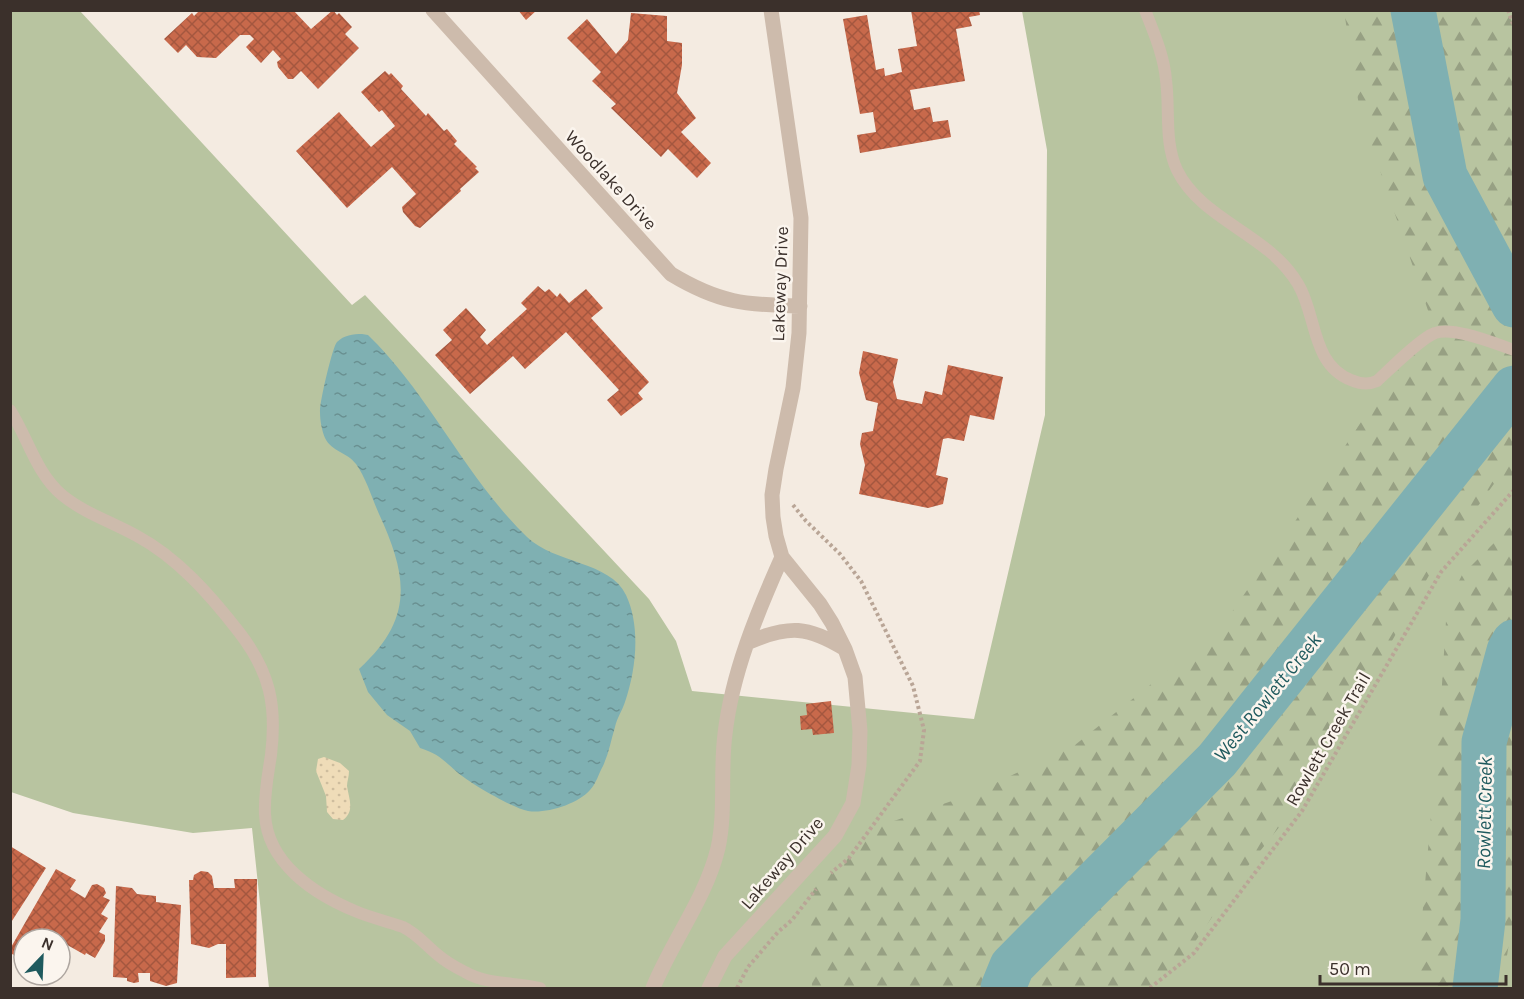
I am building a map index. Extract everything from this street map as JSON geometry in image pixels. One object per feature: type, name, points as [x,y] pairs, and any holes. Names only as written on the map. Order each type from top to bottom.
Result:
[{"type":"street","name":"Woodlake Drive","points":[[433,10],[671,274],[697,290],[727,301],[800,306]]},
{"type":"street","name":"Lakeway Drive","points":[[709,988],[725,956],[835,836],[853,803],[858,782],[860,731],[855,677],[845,649],[820,604],[782,557],[776,536],[772,495],[793,388],[800,306],[801,218],[771,10]]},
{"type":"street","points":[[653,988],[665,959],[703,889],[718,848],[722,814],[725,733],[732,698],[760,606],[782,557]]},
{"type":"street","points":[[749,642],[772,632],[798,630],[823,635],[845,649]]},
{"type":"lane","points":[[1145,10],[1166,78],[1170,144],[1176,168],[1191,191],[1205,205],[1253,237],[1280,260],[1292,274],[1304,295],[1318,343],[1332,368],[1347,379],[1370,384],[1377,381],[1424,340],[1437,332],[1453,332],[1514,350]]},
{"type":"lane","points":[[10,410],[36,461],[55,488],[80,507],[150,543],[180,567],[213,601],[259,663],[271,695],[273,718],[265,796],[266,825],[276,851],[288,867],[304,883],[325,896],[356,912],[408,930],[445,960],[466,973],[491,981],[540,988]]},
{"type":"path","points":[[1508,10],[1514,27]]},
{"type":"path","name":"Rowlett Creek Trail","points":[[1150,988],[1194,953],[1302,811],[1441,572],[1514,490]]},
{"type":"path","points":[[789,499],[806,521],[840,554],[850,568]]},
{"type":"green space","points":[[11,11],[80,11],[352,305],[365,295],[649,599],[676,641],[692,691],[974,719],[1045,415],[1047,150],[1022,11],[1513,11],[1513,988],[269,988],[252,828],[193,833],[73,813],[11,792]]},
{"type":"green space","points":[[1344,11],[1513,11],[1513,487],[1496,481],[1432,570],[1297,805],[1244,871],[1163,988],[812,988],[809,892],[862,832],[975,793],[1075,745],[1220,629],[1379,395],[1433,325],[1360,112]]},
{"type":"green space","points":[[1513,524],[1514,913],[1504,974],[1507,988],[1416,988],[1447,605],[1462,575]]},
{"type":"sand","points":[[324,757],[340,763],[349,771],[347,786],[350,809],[343,820],[333,819],[327,812],[326,796],[316,771],[318,759]]},
{"type":"water","points":[[368,335],[390,358],[485,489],[527,537],[552,553],[608,575],[626,595],[631,607],[635,634],[634,663],[629,690],[596,782],[585,795],[570,804],[535,812],[521,809],[491,794],[436,755],[420,748],[410,731],[387,715],[368,692],[359,669],[377,651],[389,633],[397,615],[400,578],[389,537],[363,475],[352,460],[328,443],[320,419],[324,387],[335,346],[346,336]]},
{"type":"building","points":[[200,10],[293,10],[311,29],[333,10],[352,27],[345,34],[359,48],[318,89],[301,71],[293,79],[288,79],[278,67],[277,62],[281,59],[273,50],[261,63],[246,47],[254,39],[250,35],[240,35],[216,58],[197,57],[186,45],[178,53],[164,39],[192,13],[194,16]]},
{"type":"building","points":[[518,10],[537,10],[526,20]]},
{"type":"building","points":[[911,10],[979,10],[980,15],[969,17],[972,26],[956,29],[965,81],[910,90],[914,110],[930,107],[933,122],[948,120],[951,137],[860,153],[857,135],[876,132],[873,112],[860,114],[843,19],[867,15],[876,70],[884,68],[885,76],[902,72],[898,49],[917,46]]},
{"type":"building","points":[[631,13],[667,16],[667,41],[682,43],[682,65],[677,93],[696,118],[681,132],[711,163],[697,178],[668,149],[661,157],[611,108],[616,104],[592,81],[601,72],[567,38],[587,19],[616,54],[628,40]]},
{"type":"building","points":[[385,71],[389,75],[391,73],[403,86],[401,89],[426,116],[428,113],[444,131],[447,129],[457,141],[454,144],[477,167],[475,168],[479,172],[420,228],[415,226],[403,212],[402,207],[416,194],[392,167],[347,208],[296,151],[339,112],[371,147],[395,126],[382,110],[379,112],[361,92]]},
{"type":"building","points":[[538,286],[545,292],[549,289],[557,297],[560,293],[569,303],[586,289],[603,308],[591,318],[649,382],[638,393],[643,399],[621,416],[607,400],[619,390],[566,332],[525,369],[513,356],[470,394],[435,355],[452,340],[443,330],[466,308],[486,330],[480,337],[487,345],[527,309],[521,303]]},
{"type":"building","points":[[863,351],[898,359],[893,382],[897,399],[922,404],[925,391],[942,395],[948,365],[1003,377],[994,420],[970,415],[964,441],[943,439],[936,475],[948,478],[943,504],[928,508],[859,494],[865,465],[860,444],[862,433],[873,431],[878,403],[866,400],[859,373]]},
{"type":"building","points":[[831,701],[834,733],[813,735],[812,729],[801,730],[800,716],[807,715],[806,704]]},
{"type":"building","points":[[10,846],[46,868],[10,924]]},
{"type":"building","points":[[56,869],[76,880],[70,889],[85,898],[92,885],[97,884],[104,888],[106,893],[103,897],[110,900],[101,914],[108,918],[99,932],[105,935],[105,941],[95,958],[72,948],[72,927],[23,927]]},
{"type":"building","points":[[201,871],[208,872],[212,876],[214,888],[235,888],[234,879],[257,879],[256,977],[226,978],[226,944],[218,944],[209,948],[191,944],[189,880],[193,880],[194,875]]},
{"type":"building","points":[[116,886],[132,888],[137,894],[156,896],[156,902],[181,905],[177,983],[166,986],[150,981],[150,973],[138,973],[139,982],[134,983],[127,981],[127,978],[113,977]]},
{"type":"waterway","name":"West Rowlett Creek","points":[[1413,10],[1445,176],[1514,305]]},
{"type":"waterway","name":"West Rowlett Creek","points":[[1003,988],[1012,966],[1217,760],[1514,388]]},
{"type":"waterway","name":"Rowlett Creek","points":[[1475,988],[1483,920],[1484,742],[1509,651],[1514,642]]}]
